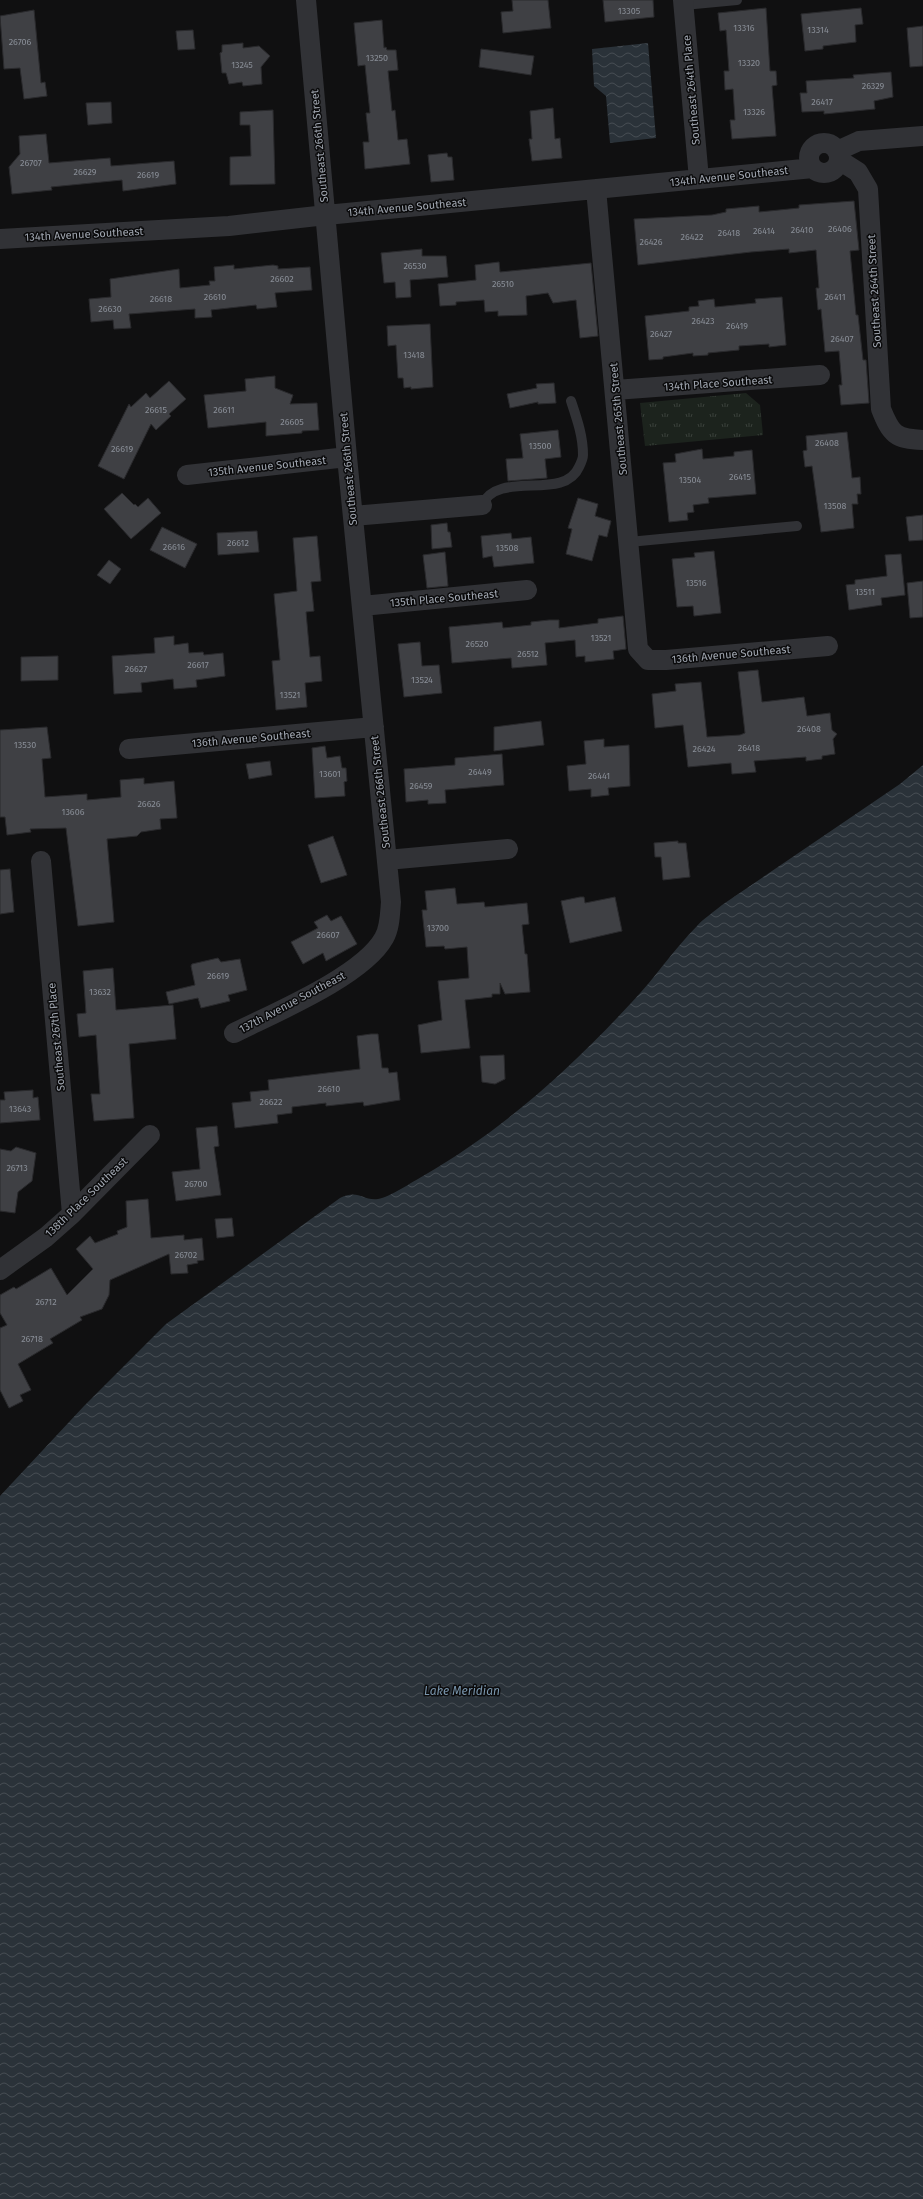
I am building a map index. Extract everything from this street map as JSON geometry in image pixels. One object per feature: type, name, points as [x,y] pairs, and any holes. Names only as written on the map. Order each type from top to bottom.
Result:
[{"type":"street","name":"Southeast 266th Street","points":[[306,0],[347,457],[391,902],[389,922],[385,937]]},
{"type":"street","name":"Southeast 264th Place","points":[[684,3],[699,179]]},
{"type":"street","name":"134th Avenue Southeast","points":[[0,239],[230,226],[326,215],[814,168],[822,172],[831,171],[835,168],[838,155],[859,141],[923,136]]},
{"type":"street","name":"Southeast 264th Street","points":[[838,155],[858,172],[868,189],[881,409],[893,433],[905,439],[923,440]]},
{"type":"street","name":"Southeast 265th Street","points":[[596,189],[638,649]]},
{"type":"street","name":"134th Place Southeast","points":[[615,390],[820,375]]},
{"type":"street","name":"135th Avenue Southeast","points":[[187,475],[347,457]]},
{"type":"street","points":[[353,516],[482,506]]},
{"type":"street","name":"135th Place Southeast","points":[[362,606],[527,590]]},
{"type":"street","name":"136th Avenue Southeast","points":[[638,649],[648,660],[666,660],[828,646]]},
{"type":"street","name":"136th Avenue Southeast","points":[[129,749],[374,727]]},
{"type":"street","points":[[387,860],[508,849]]},
{"type":"street","name":"Southeast 267th Place","points":[[41,861],[72,1214]]},
{"type":"street","name":"137th Avenue Southeast","points":[[234,1033],[327,986],[351,971],[371,955],[385,937]]},
{"type":"street","name":"138th Place Southeast","points":[[0,1270],[46,1237],[72,1214],[150,1135]]},
{"type":"lane","points":[[684,3],[737,0]]},
{"type":"lane","points":[[482,506],[485,498],[492,492],[505,488],[559,482],[570,479],[577,471],[583,457],[581,434],[571,401]]},
{"type":"lane","points":[[629,542],[797,526]]},
{"type":"green space","points":[[746,393],[760,405],[763,435],[645,446],[640,403]]},
{"type":"water","points":[[648,43],[656,138],[610,143],[606,96],[594,86],[592,49]]},
{"type":"water","name":"Lake Meridian","points":[[923,765],[923,2199],[0,2199],[0,1496],[84,1406],[166,1324],[340,1198],[356,1195],[373,1199],[383,1198],[452,1158],[481,1139],[534,1097],[584,1051],[640,993],[688,935],[703,920],[722,905],[900,784]]},
{"type":"building","points":[[512,0],[548,0],[551,28],[503,33],[501,12],[513,11]]},
{"type":"building","points":[[603,0],[653,0],[654,17],[605,22]]},
{"type":"building","points":[[766,8],[770,71],[776,71],[777,85],[772,86],[776,136],[732,139],[730,120],[735,120],[733,89],[725,90],[724,71],[729,71],[726,30],[720,31],[718,13]]},
{"type":"building","points":[[861,8],[863,24],[855,25],[856,42],[823,46],[823,49],[805,51],[801,14]]},
{"type":"building","points":[[34,10],[41,83],[45,82],[47,96],[24,99],[20,68],[4,69],[0,16]]},
{"type":"building","points":[[382,20],[384,48],[386,47],[387,50],[396,50],[398,70],[388,71],[392,111],[395,110],[398,140],[407,139],[410,164],[365,169],[363,142],[369,142],[366,113],[370,113],[365,65],[358,66],[354,23]]},
{"type":"building","points":[[923,26],[923,66],[910,67],[907,28]]},
{"type":"building","points":[[193,30],[195,49],[178,50],[176,31]]},
{"type":"building","points":[[243,43],[243,48],[259,46],[270,56],[261,67],[262,84],[243,86],[242,82],[229,84],[226,73],[222,73],[220,53],[222,52],[222,45]]},
{"type":"building","points":[[481,49],[534,56],[531,75],[479,67]]},
{"type":"building","points":[[891,72],[893,97],[874,101],[875,109],[824,114],[824,111],[802,112],[800,93],[807,93],[806,81],[854,78],[853,75]]},
{"type":"building","points":[[111,102],[112,123],[88,125],[86,103]]},
{"type":"building","points":[[553,108],[555,139],[560,138],[562,158],[532,161],[529,139],[532,139],[530,111]]},
{"type":"building","points":[[273,110],[275,184],[230,185],[230,157],[251,156],[250,125],[240,125],[240,112]]},
{"type":"building","points":[[46,134],[49,163],[110,158],[111,166],[174,161],[176,184],[123,191],[122,180],[51,187],[52,190],[12,194],[9,167],[20,154],[19,136]]},
{"type":"building","points":[[447,153],[448,157],[452,157],[454,180],[431,182],[428,155]]},
{"type":"building","points":[[854,201],[859,250],[850,251],[856,315],[858,315],[863,360],[866,360],[869,403],[841,405],[839,385],[842,385],[839,351],[825,352],[821,309],[818,310],[816,288],[819,288],[816,250],[789,253],[789,249],[751,252],[638,265],[634,219],[712,215],[726,212],[726,209],[759,206],[759,212],[799,208],[799,205]]},
{"type":"building","points":[[422,249],[422,256],[446,256],[448,277],[410,280],[411,297],[396,298],[395,282],[384,283],[381,253]]},
{"type":"building","points":[[499,262],[500,272],[591,263],[598,336],[580,338],[576,300],[553,303],[548,293],[526,296],[527,315],[498,316],[498,311],[485,312],[484,300],[456,302],[456,305],[440,306],[438,284],[476,280],[475,265]]},
{"type":"building","points":[[234,265],[234,269],[273,265],[278,266],[278,269],[310,267],[312,290],[275,293],[277,307],[257,309],[256,305],[211,310],[212,317],[195,318],[195,309],[129,314],[131,328],[114,329],[113,320],[91,322],[89,299],[111,297],[110,279],[179,269],[180,288],[210,285],[209,281],[215,281],[214,267]]},
{"type":"building","points":[[782,297],[786,345],[769,347],[769,344],[739,346],[739,350],[708,353],[708,355],[693,356],[693,353],[663,357],[663,359],[649,360],[645,316],[689,311],[689,307],[699,306],[698,301],[714,299],[715,307],[756,303],[755,299]]},
{"type":"building","points":[[430,324],[433,387],[411,389],[411,387],[404,388],[403,378],[398,378],[396,345],[388,346],[387,326]]},
{"type":"building","points":[[275,376],[275,388],[293,395],[290,404],[317,403],[319,430],[266,436],[266,422],[208,428],[204,395],[246,391],[245,379]]},
{"type":"building","points":[[169,381],[186,399],[169,414],[171,416],[156,430],[151,424],[124,479],[98,466],[129,404],[131,407],[146,393],[150,398]]},
{"type":"building","points":[[554,383],[556,403],[538,404],[538,402],[510,408],[507,394],[537,388],[536,384]]},
{"type":"building","points":[[558,430],[561,457],[545,459],[547,478],[508,481],[506,459],[523,458],[520,434]]},
{"type":"building","points":[[847,432],[852,478],[860,477],[861,494],[857,494],[858,504],[852,504],[854,528],[821,532],[812,466],[805,467],[803,451],[807,450],[806,436]]},
{"type":"building","points":[[702,449],[703,459],[734,456],[734,452],[752,450],[756,494],[708,498],[709,503],[693,505],[694,512],[687,513],[688,520],[669,522],[663,463],[676,462],[675,454]]},
{"type":"building","points":[[122,493],[138,507],[148,498],[161,513],[131,539],[104,509]]},
{"type":"building","points":[[578,498],[598,504],[595,516],[611,521],[607,537],[599,535],[592,561],[566,554],[572,529],[568,528]]},
{"type":"building","points":[[923,515],[923,540],[909,541],[906,517]]},
{"type":"building","points":[[447,523],[452,547],[432,549],[431,525]]},
{"type":"building","points":[[162,527],[197,544],[185,568],[150,550]]},
{"type":"building","points":[[257,531],[259,552],[218,555],[217,533]]},
{"type":"building","points":[[511,533],[512,539],[531,537],[534,563],[494,567],[492,556],[483,558],[481,536]]},
{"type":"building","points":[[317,536],[321,581],[311,582],[314,611],[306,612],[310,657],[320,656],[322,681],[305,683],[307,707],[276,710],[272,661],[280,660],[274,594],[297,591],[293,538]]},
{"type":"building","points":[[714,551],[721,613],[694,616],[693,606],[677,607],[672,559],[695,557],[694,553]]},
{"type":"building","points":[[445,552],[448,586],[427,588],[423,555]]},
{"type":"building","points":[[901,554],[905,595],[881,598],[882,605],[849,610],[846,585],[855,584],[855,580],[887,576],[885,555]]},
{"type":"building","points":[[109,560],[121,569],[110,584],[97,575]]},
{"type":"building","points":[[923,581],[923,617],[910,618],[907,583]]},
{"type":"building","points":[[623,616],[626,649],[613,651],[614,659],[585,662],[585,656],[576,657],[575,640],[545,643],[547,665],[512,668],[511,658],[452,663],[449,627],[502,622],[503,628],[531,625],[531,622],[559,620],[559,628],[598,623],[598,619]]},
{"type":"building","points":[[174,636],[174,645],[188,643],[189,653],[203,652],[204,655],[223,653],[225,676],[196,680],[197,687],[174,689],[173,679],[141,683],[142,692],[114,694],[112,656],[155,653],[154,638]]},
{"type":"building","points":[[420,642],[422,666],[439,665],[442,693],[404,697],[398,644]]},
{"type":"building","points":[[58,656],[58,680],[21,681],[21,657]]},
{"type":"building","points":[[758,670],[762,702],[804,697],[807,716],[830,713],[832,730],[837,734],[833,739],[835,754],[822,756],[822,759],[806,761],[806,757],[754,761],[756,772],[732,774],[731,763],[688,767],[683,725],[655,728],[652,694],[676,691],[675,684],[701,682],[707,737],[740,735],[745,733],[738,672]]},
{"type":"building","points":[[541,721],[544,745],[494,751],[494,727]]},
{"type":"building","points":[[47,727],[51,758],[42,759],[45,797],[87,794],[87,800],[121,797],[120,780],[144,778],[144,784],[174,781],[177,818],[160,819],[161,829],[141,832],[137,836],[107,839],[114,922],[78,926],[66,828],[30,829],[31,832],[7,835],[5,817],[0,817],[0,730]]},
{"type":"building","points":[[604,739],[604,747],[629,745],[630,786],[608,788],[609,795],[591,797],[591,789],[569,791],[567,766],[586,764],[584,741]]},
{"type":"building","points":[[325,746],[327,758],[340,756],[342,768],[346,768],[347,781],[344,782],[345,796],[315,798],[312,748]]},
{"type":"building","points":[[502,754],[504,785],[445,790],[446,803],[428,804],[428,800],[406,802],[404,769],[455,765],[455,758]]},
{"type":"building","points":[[270,761],[272,775],[249,779],[246,764]]},
{"type":"building","points":[[333,836],[347,875],[321,883],[308,845]]},
{"type":"building","points":[[678,841],[678,843],[686,843],[690,877],[663,880],[661,857],[655,857],[654,843]]},
{"type":"building","points":[[10,869],[14,912],[0,914],[0,870]]},
{"type":"building","points":[[455,888],[457,904],[484,902],[485,907],[527,903],[529,924],[522,925],[525,954],[527,954],[530,992],[505,994],[500,983],[500,994],[492,994],[492,997],[465,1000],[470,1048],[421,1053],[418,1025],[442,1020],[438,981],[469,978],[467,947],[445,949],[444,946],[426,947],[422,910],[427,910],[425,891]]},
{"type":"building","points":[[584,897],[585,903],[615,897],[622,931],[570,943],[561,901]]},
{"type":"building","points":[[327,915],[331,921],[341,916],[357,944],[326,961],[323,953],[303,964],[291,942],[318,928],[314,922]]},
{"type":"building","points":[[218,958],[221,962],[240,959],[247,990],[228,995],[230,1001],[201,1008],[198,998],[169,1004],[166,992],[195,985],[191,966],[192,964]]},
{"type":"building","points":[[113,968],[116,1010],[173,1005],[176,1039],[129,1044],[134,1118],[94,1121],[91,1094],[100,1094],[96,1035],[79,1037],[77,1014],[86,1013],[83,971]]},
{"type":"building","points":[[378,1034],[382,1068],[388,1068],[389,1073],[397,1072],[400,1100],[364,1106],[363,1102],[326,1106],[326,1103],[292,1107],[292,1113],[277,1115],[278,1123],[235,1128],[232,1103],[251,1101],[250,1092],[269,1090],[268,1080],[360,1069],[357,1036]]},
{"type":"building","points":[[504,1055],[505,1079],[495,1084],[482,1082],[480,1056]]},
{"type":"building","points":[[33,1090],[33,1098],[38,1097],[40,1120],[0,1123],[0,1100],[5,1100],[4,1092]]},
{"type":"building","points":[[217,1126],[219,1146],[214,1147],[221,1195],[176,1201],[172,1172],[200,1169],[196,1128]]},
{"type":"building","points":[[16,1147],[36,1153],[32,1181],[18,1192],[15,1213],[0,1211],[0,1149],[11,1151]]},
{"type":"building","points":[[148,1199],[151,1238],[184,1235],[184,1240],[202,1238],[204,1260],[187,1265],[188,1273],[171,1274],[169,1254],[110,1280],[109,1295],[102,1309],[80,1317],[82,1320],[50,1339],[53,1343],[18,1364],[31,1390],[20,1395],[23,1401],[9,1408],[0,1390],[0,1328],[7,1325],[0,1313],[0,1295],[14,1287],[16,1289],[51,1268],[67,1295],[93,1269],[76,1249],[90,1236],[95,1243],[118,1234],[117,1231],[127,1227],[126,1201]]},
{"type":"building","points":[[232,1218],[234,1236],[217,1238],[215,1219]]}]
